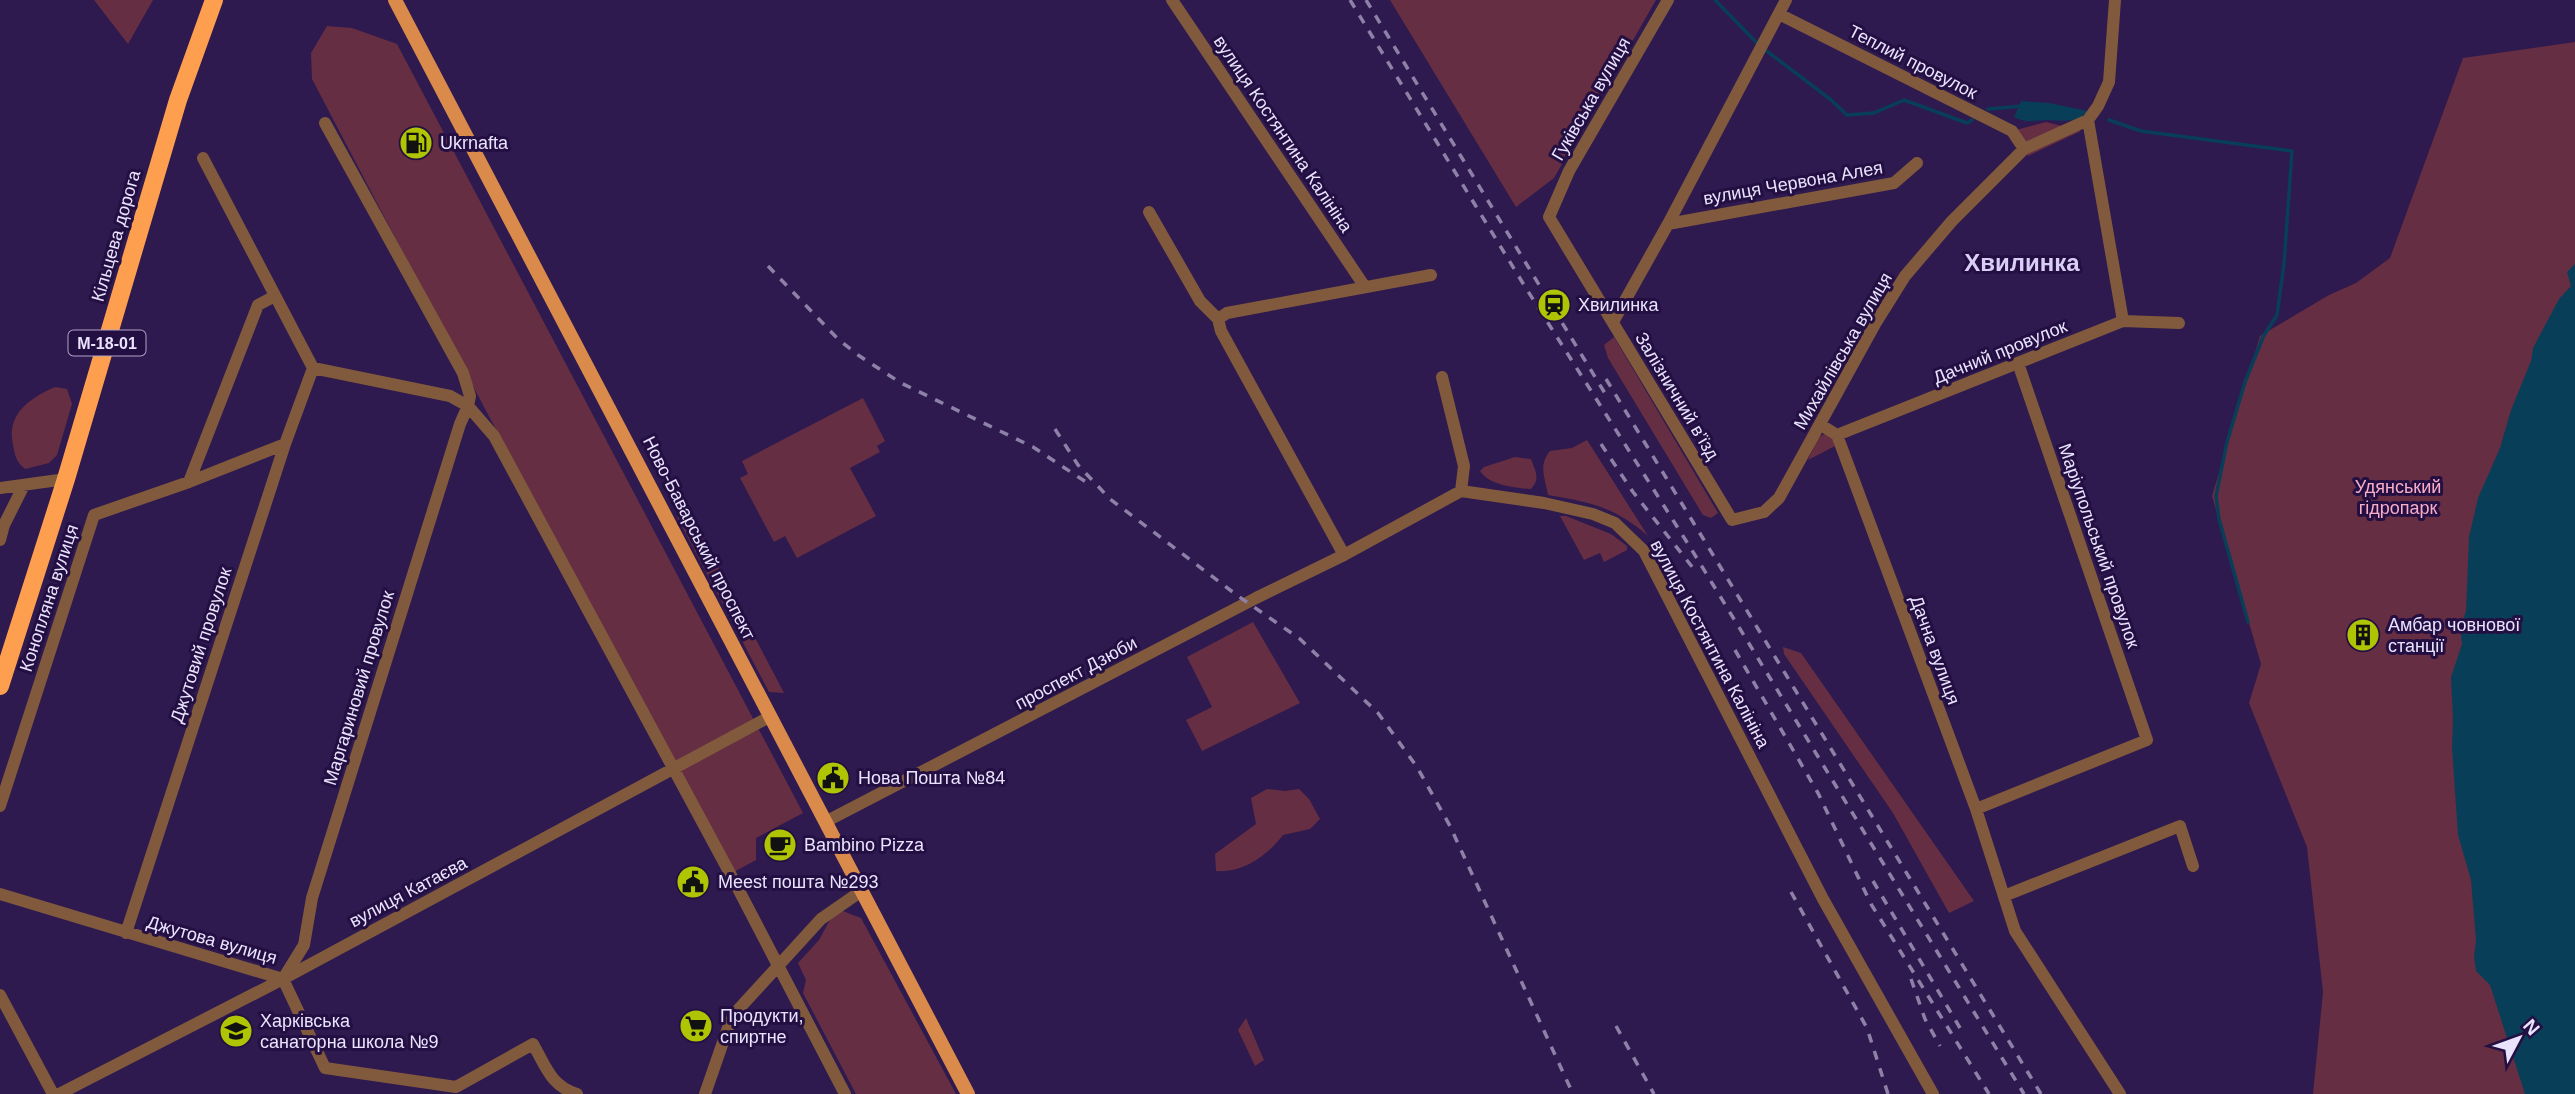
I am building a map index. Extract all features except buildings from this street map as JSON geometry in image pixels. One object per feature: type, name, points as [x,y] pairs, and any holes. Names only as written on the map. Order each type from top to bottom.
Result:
[{"type":"highway","name":"Кільцева дорога","points":[[0,686],[66,479],[178,100],[214,0]]},
{"type":"main road","name":"Ново-Баварський проспект","points":[[395,0],[968,1094]]},
{"type":"street","name":"вулиця Костянтина Калініна","points":[[1172,0],[1365,287]]},
{"type":"street","name":"Гуківська вулиця","points":[[1549,217],[1569,171],[1668,0]]},
{"type":"street","name":"вулиця Червона Алея","points":[[1613,322],[1786,0]]},
{"type":"street","points":[[2117,2],[2109,82],[2088,120],[2123,321]]},
{"type":"street","name":"Теплий провулок","points":[[1779,14],[2012,131],[2024,149]]},
{"type":"street","name":"Михайлівська вулиця","points":[[1732,520],[1764,512],[1779,498],[1875,324],[1905,276],[1952,221],[2024,149],[2088,120]]},
{"type":"street","points":[[325,123],[463,373],[470,396],[468,406]]},
{"type":"street","points":[[203,158],[313,368],[450,396],[468,406],[494,436],[845,1094]]},
{"type":"street","name":"вулиця Червона Алея","points":[[1668,224],[1894,183],[1917,163]]},
{"type":"street","points":[[1149,212],[1200,301],[1218,319],[1221,331],[1344,555],[1461,491],[1464,466],[1442,377]]},
{"type":"street","name":"Залізничний в’їзд","points":[[1549,217],[1732,520]]},
{"type":"street","points":[[1218,319],[1227,313],[1431,275]]},
{"type":"street","points":[[189,482],[258,305],[275,296]]},
{"type":"street","name":"Дачний провулок","points":[[1837,435],[2123,321],[2179,323]]},
{"type":"street","name":"Маріупольський провулок","points":[[1976,809],[2147,740],[2018,363]]},
{"type":"street","name":"Джутовий провулок","points":[[126,933],[285,444],[313,368]]},
{"type":"street","name":"Маргариновий провулок","points":[[283,979],[304,946],[312,898],[460,424],[468,406]]},
{"type":"street","points":[[1821,425],[1837,435]]},
{"type":"street","name":"Дачна вулиця","points":[[1837,435],[1976,809],[2015,930],[2120,1094]]},
{"type":"street","name":"Конопляна вулиця","points":[[0,806],[94,514],[189,482],[285,444]]},
{"type":"street","points":[[0,488],[66,479]]},
{"type":"street","points":[[0,540],[4,525],[24,485]]},
{"type":"street","name":"вулиця Костянтина Калініна","points":[[1461,491],[1593,514],[1615,523],[1644,551],[1823,899],[1933,1094]]},
{"type":"street","name":"проспект Дзюби","points":[[825,822],[1344,555]]},
{"type":"street","name":"вулиця Катаєва","points":[[59,1094],[283,979],[771,716]]},
{"type":"street","points":[[2004,895],[2180,826],[2193,866]]},
{"type":"street","points":[[705,1094],[730,1021],[777,965],[821,919],[860,892]]},
{"type":"street","name":"Джутова вулиця","points":[[0,894],[283,979],[325,1068],[456,1087],[533,1044],[553,1080],[563,1090],[577,1094]]},
{"type":"street","points":[[0,995],[52,1094]]},
{"type":"green space","points":[[94,0],[153,0],[128,44]]},
{"type":"green space","points":[[1390,0],[1656,0],[1554,178],[1516,207]]},
{"type":"green space","points":[[327,26],[352,28],[397,44],[803,813],[756,838],[756,860],[734,872],[484,407],[312,79],[311,53]]},
{"type":"green space","name":"Удянський гідропарк","points":[[2575,42],[2575,1094],[2313,1094],[2323,992],[2307,847],[2249,703],[2261,664],[2212,496],[2260,336],[2329,295],[2356,283],[2390,258],[2463,58]]},
{"type":"green space","points":[[2046,122],[2081,131],[2028,156],[2012,131]]},
{"type":"green space","points":[[1614,337],[1718,513],[1711,518],[1703,515],[1608,358],[1604,345]]},
{"type":"green space","points":[[55,387],[67,389],[72,404],[57,455],[49,463],[25,469],[14,452],[13,424],[22,408]]},
{"type":"green space","points":[[863,398],[885,441],[877,446],[880,452],[850,468],[876,516],[797,558],[785,536],[774,542],[740,478],[748,474],[742,461]]},
{"type":"green space","points":[[1824,434],[1831,435],[1835,446],[1808,460],[1818,438]]},
{"type":"green space","points":[[1587,440],[1648,536],[1624,518],[1601,507],[1548,495],[1543,467],[1546,456],[1550,451],[1572,448]]},
{"type":"green space","points":[[1515,457],[1531,459],[1536,478],[1531,489],[1496,483],[1480,471],[1484,467]]},
{"type":"green space","points":[[686,506],[784,693],[769,692],[677,517]]},
{"type":"green space","points":[[1560,516],[1611,534],[1627,546],[1627,550],[1604,562],[1600,553],[1584,560]]},
{"type":"green space","points":[[1253,622],[1300,703],[1202,751],[1186,720],[1212,707],[1187,657]]},
{"type":"green space","points":[[1783,647],[1801,653],[1974,901],[1949,913],[1893,813],[1784,654]]},
{"type":"green space","points":[[1267,789],[1299,789],[1309,799],[1320,819],[1310,829],[1283,835],[1262,856],[1245,866],[1216,871],[1215,854],[1256,824],[1251,798]]},
{"type":"green space","points":[[840,910],[861,918],[956,1094],[856,1094],[803,993],[806,980],[798,963],[819,940],[832,916]]},
{"type":"green space","points":[[1246,1018],[1264,1060],[1255,1066],[1238,1030]]},
{"type":"water","points":[[2021,101],[2049,103],[2088,111],[2080,118],[2070,120],[2023,120],[2014,117]]},
{"type":"water","points":[[2575,264],[2575,1094],[2525,1094],[2490,985],[2476,971],[2471,880],[2458,835],[2452,748],[2451,677],[2462,644],[2460,628],[2466,611],[2469,537],[2478,498],[2500,448],[2511,410],[2531,361],[2533,348],[2559,299],[2571,286],[2567,272]]},
{"type":"waterway","points":[[1715,0],[1758,44]]},
{"type":"waterway","points":[[1764,49],[1847,115],[1874,113],[1904,100],[1967,123],[1972,120]]},
{"type":"waterway","points":[[1988,109],[2023,106]]},
{"type":"waterway","points":[[2109,120],[2141,131],[2292,151],[2284,264],[2277,315],[2263,337],[2245,382],[2227,442],[2216,496],[2219,519],[2248,622]]},
{"type":"railway","points":[[1350,0],[1524,285],[1690,547],[2024,1094]]},
{"type":"railway","points":[[1366,0],[1606,395]]},
{"type":"railway","points":[[768,266],[838,339],[858,355],[901,383],[1033,447],[1086,482]]},
{"type":"railway","points":[[1606,379],[2041,1094]]},
{"type":"railway","points":[[1055,429],[1078,465],[1110,499],[1238,596],[1300,639],[1378,713],[1417,767],[1450,826],[1573,1094]]},
{"type":"railway","points":[[1601,444],[1633,492],[1697,573]]},
{"type":"railway","points":[[1735,650],[1818,793],[1871,904],[1989,1094]]},
{"type":"railway","points":[[1873,881],[1960,1028]]},
{"type":"railway","points":[[1791,892],[1867,1028],[1888,1094]]},
{"type":"railway","points":[[1911,979],[1925,1019],[1940,1046]]},
{"type":"railway","points":[[1616,1026],[1654,1094]]},
{"type":"place","name":"Ukrnafta","points":[[416,143]]},
{"type":"place","name":"Хвилинка","points":[[1554,305]]},
{"type":"place","name":"Амбар човнової станції","points":[[2363,635]]},
{"type":"place","name":"Нова Пошта №84","points":[[833,778]]},
{"type":"place","name":"Bambino Pizza","points":[[780,845]]},
{"type":"place","name":"Meest пошта №293","points":[[693,882]]},
{"type":"place","name":"Продукти, спиртне","points":[[696,1026]]},
{"type":"place","name":"Харківська санаторна школа №9","points":[[236,1031]]},
{"type":"district","name":"Хвилинка","points":[[2022,262]]}]
